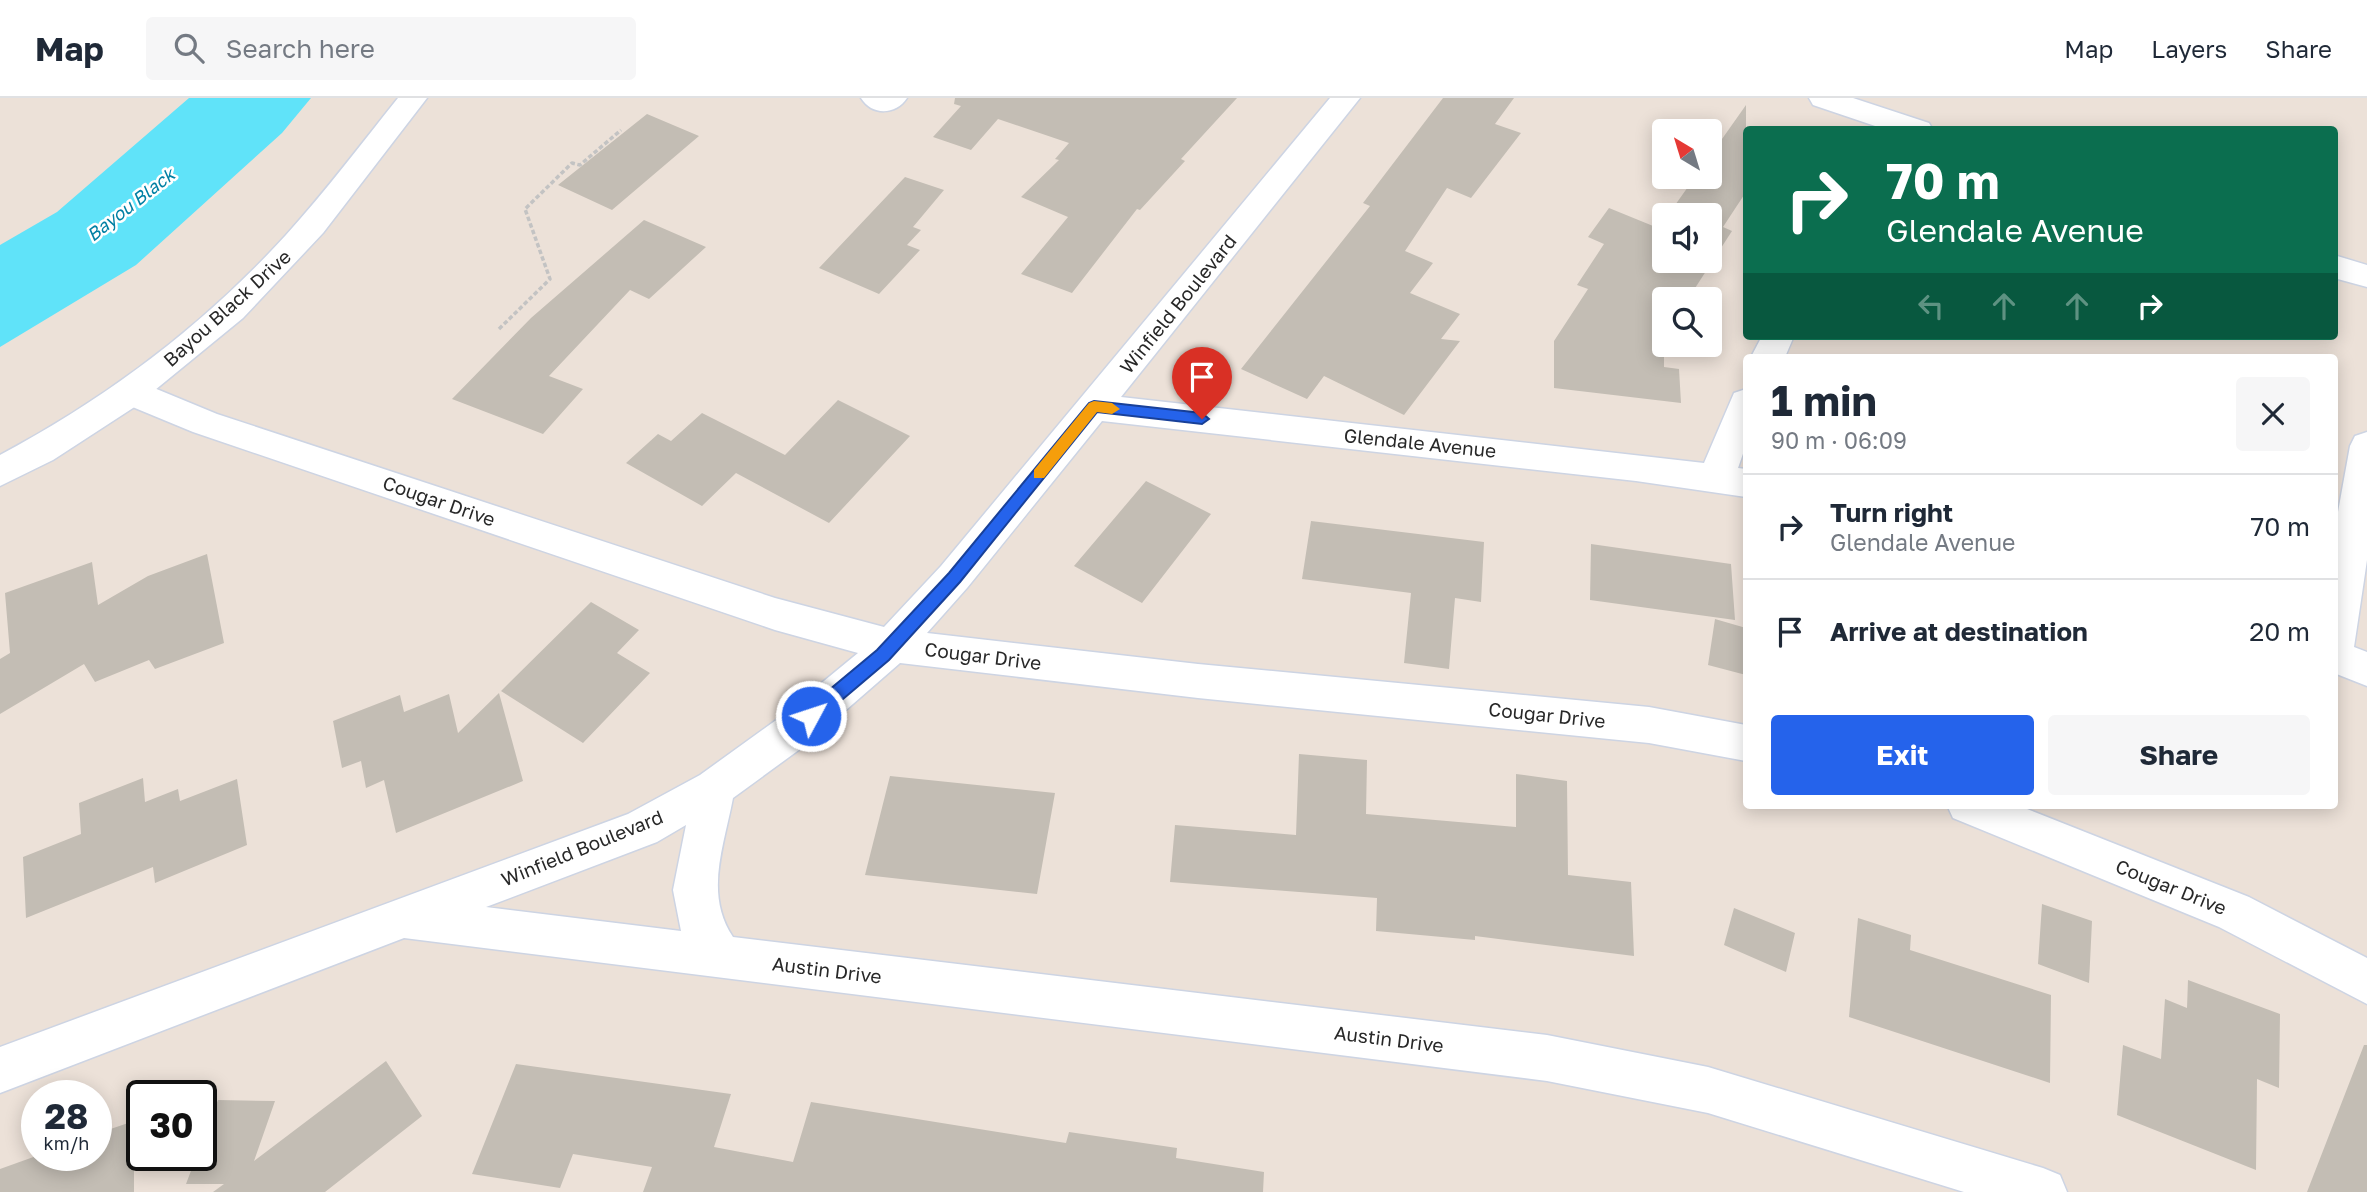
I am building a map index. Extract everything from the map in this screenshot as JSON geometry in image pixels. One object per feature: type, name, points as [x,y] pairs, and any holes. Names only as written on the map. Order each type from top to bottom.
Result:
[{"type":"street","name":"Bayou Black Drive","points":[[0,472],[130,392],[199,338],[296,244],[413,98]]},
{"type":"street","name":"Winfield Boulevard","points":[[0,1070],[642,828],[715,788],[793,731],[892,646],[954,577],[1346,98]]},
{"type":"street","points":[[1823,98],[1909,126]]},
{"type":"street","points":[[2338,267],[2367,276]]},
{"type":"street","name":"Cougar Drive","points":[[130,392],[218,427],[710,592],[892,646],[1198,681],[1649,725],[1743,742]]},
{"type":"street","name":"Glendale Avenue","points":[[1094,407],[1731,480]]},
{"type":"street","points":[[1731,480],[1743,418]]},
{"type":"street","points":[[2338,625],[2367,446]]},
{"type":"street","points":[[2338,658],[2367,669]]},
{"type":"street","points":[[715,788],[694,890],[703,930],[721,957]]},
{"type":"street","name":"Cougar Drive","points":[[1978,809],[2234,912],[2367,982]]},
{"type":"street","name":"Austin Drive","points":[[402,919],[1547,1058],[1708,1090],[2043,1192]]},
{"type":"path","points":[[499,329],[550,279],[525,209],[572,163],[580,166],[621,130]]},
{"type":"water","name":"Bayou Black","points":[[189,98],[311,98],[282,133],[136,265],[0,347],[0,245],[57,212]]},
{"type":"building","points":[[955,98],[1237,98],[1181,159],[1185,161],[1140,210],[1137,209],[1072,293],[1021,274],[1068,217],[1021,197],[1059,160],[1055,159],[1069,143],[998,119],[971,150],[933,137],[961,106],[954,104]]},
{"type":"building","points":[[1443,98],[1514,98],[1495,124],[1521,133],[1471,198],[1447,188],[1405,251],[1433,263],[1410,293],[1460,314],[1441,339],[1460,341],[1404,415],[1324,376],[1307,399],[1241,369],[1370,206],[1363,203]]},
{"type":"building","points":[[1746,105],[1746,126],[1743,126],[1743,197],[1723,227],[1732,231],[1722,246],[1722,203],[1677,203],[1686,189],[1722,189],[1722,139]]},
{"type":"building","points":[[647,114],[699,136],[612,210],[558,185]]},
{"type":"building","points":[[905,177],[944,190],[913,227],[921,230],[907,245],[920,250],[879,294],[819,268]]},
{"type":"building","points":[[1609,208],[1652,226],[1652,273],[1705,273],[1696,287],[1652,287],[1652,357],[1664,357],[1664,367],[1679,369],[1681,403],[1554,388],[1554,341],[1588,289],[1577,285],[1604,244],[1588,237]]},
{"type":"building","points":[[644,220],[706,247],[649,299],[630,290],[549,376],[583,389],[543,434],[452,399],[531,318]]},
{"type":"building","points":[[838,400],[910,436],[829,523],[736,473],[702,506],[626,463],[658,434],[671,441],[702,413],[785,455]]},
{"type":"building","points":[[1146,481],[1211,514],[1142,603],[1074,566]]},
{"type":"building","points":[[1311,521],[1484,542],[1481,602],[1455,598],[1449,669],[1404,663],[1411,593],[1302,579]]},
{"type":"building","points":[[1591,544],[1731,564],[1735,620],[1590,600]]},
{"type":"building","points":[[207,554],[224,643],[155,669],[149,660],[95,682],[84,664],[0,714],[0,659],[10,653],[5,593],[92,562],[98,605],[148,576]]},
{"type":"building","points":[[591,602],[639,630],[617,653],[650,673],[583,743],[501,691]]},
{"type":"building","points":[[1715,619],[1743,627],[1743,674],[1708,665]]},
{"type":"building","points":[[499,693],[523,781],[396,833],[384,780],[366,788],[361,761],[342,768],[333,721],[400,695],[404,712],[449,694],[458,733]]},
{"type":"building","points":[[1299,754],[1367,760],[1366,814],[1516,827],[1516,774],[1567,781],[1568,875],[1631,882],[1634,956],[1475,936],[1475,940],[1376,931],[1377,898],[1170,882],[1175,825],[1296,835]]},
{"type":"building","points":[[890,776],[1055,793],[1037,894],[865,875]]},
{"type":"building","points":[[143,778],[145,802],[178,789],[180,801],[237,779],[247,845],[155,883],[153,867],[26,918],[23,857],[81,834],[79,803]]},
{"type":"building","points":[[2042,904],[2092,921],[2089,983],[2038,964]]},
{"type":"building","points":[[1734,908],[1795,933],[1786,972],[1724,945]]},
{"type":"building","points":[[1858,918],[1911,935],[1910,950],[2051,995],[2050,1083],[1849,1017]]},
{"type":"building","points":[[2188,980],[2280,1014],[2279,1088],[2257,1079],[2256,1170],[2117,1115],[2123,1045],[2161,1059],[2165,999],[2187,1008]]},
{"type":"building","points":[[2364,1045],[2367,1045],[2367,1192],[2307,1192]]},
{"type":"building","points":[[386,1061],[422,1116],[325,1192],[213,1192],[224,1184],[186,1184],[191,1171],[217,1171],[218,1100],[275,1101],[254,1161]]},
{"type":"building","points":[[516,1064],[731,1094],[714,1147],[793,1162],[811,1102],[1066,1143],[1069,1132],[1177,1148],[1176,1158],[1264,1172],[1263,1192],[643,1192],[652,1167],[573,1154],[560,1188],[472,1174]]},
{"type":"building","points":[[126,1124],[126,1171],[134,1171],[134,1192],[0,1192],[0,1169],[21,1161],[21,1171],[112,1171],[112,1129]]},
{"type":"slow traffic","points":[[1039,474],[1094,407],[1112,409]]},
{"type":"route","points":[[811,716],[883,655],[954,577],[1094,407],[1202,419]]}]
